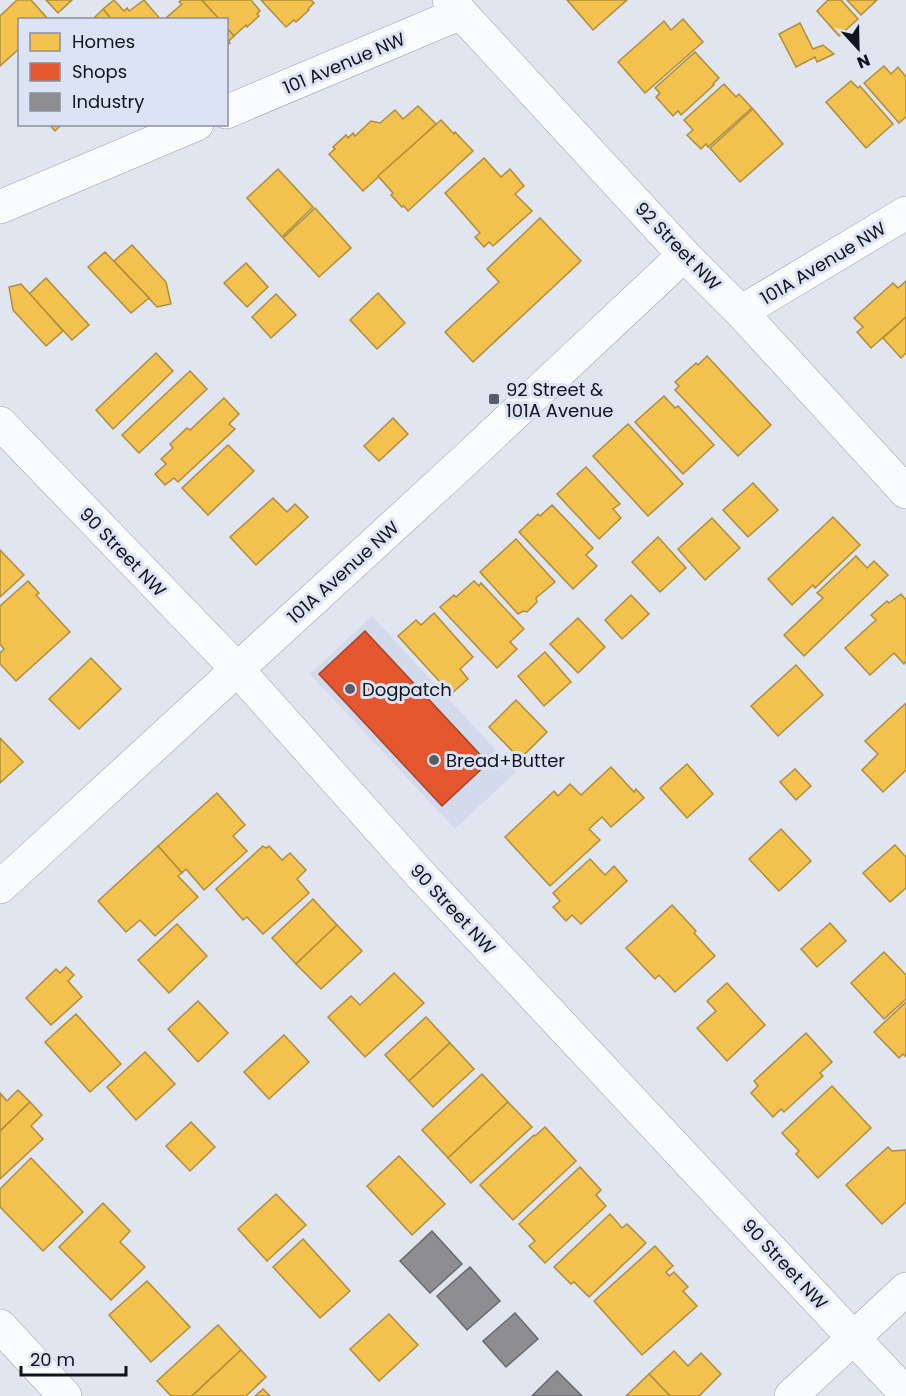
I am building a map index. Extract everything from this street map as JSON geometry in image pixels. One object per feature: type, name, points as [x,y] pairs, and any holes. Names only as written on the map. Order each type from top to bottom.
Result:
[{"type":"street","name":"101 Avenue NW","points":[[228,111],[455,6]]},
{"type":"street","name":"92 Street NW","points":[[455,6],[906,492]]},
{"type":"street","points":[[0,207],[192,126]]},
{"type":"street","name":"101A Avenue NW","points":[[741,312],[906,213]]},
{"type":"street","name":"101A Avenue NW","points":[[0,887],[461,464],[684,255]]},
{"type":"street","name":"90 Street NW","points":[[0,423],[237,669],[420,874],[906,1394]]},
{"type":"street","points":[[791,1396],[906,1289]]},
{"type":"street","points":[[0,1326],[66,1396]]},
{"type":"shaded area","points":[[372,616],[516,772],[455,829],[310,674]]},
{"type":"building: Homes","points":[[17,0],[31,0],[47,18],[18,18],[18,50],[0,66],[0,16]]},
{"type":"building: Homes","points":[[46,0],[72,0],[58,13]]},
{"type":"building: Homes","points":[[114,0],[124,11],[127,8],[129,11],[144,0],[159,18],[110,18],[103,9]]},
{"type":"building: Homes","points":[[181,0],[202,0],[218,18],[168,18],[182,4],[179,2]]},
{"type":"building: Homes","points":[[202,0],[251,0],[260,11],[257,14],[259,16],[234,36],[228,29],[228,18],[218,18]]},
{"type":"building: Homes","points":[[261,0],[311,0],[314,3],[296,22],[294,20],[286,27]]},
{"type":"building: Homes","points":[[567,0],[627,0],[593,30]]},
{"type":"building: Homes","points":[[828,0],[841,0],[858,19],[839,36],[817,11]]},
{"type":"building: Homes","points":[[847,0],[877,0],[861,15]]},
{"type":"building: Homes","points":[[103,9],[110,18],[94,18]]},
{"type":"building: Homes","points":[[683,19],[703,42],[645,93],[618,62],[664,21],[671,30]]},
{"type":"building: Homes","points":[[800,23],[813,49],[823,45],[834,54],[817,62],[815,57],[796,67],[779,34]]},
{"type":"building: Homes","points":[[228,29],[234,36],[229,41],[228,44]]},
{"type":"building: Homes","points":[[695,52],[719,78],[681,115],[678,111],[673,116],[656,97],[660,93],[655,88]]},
{"type":"building: Homes","points":[[884,66],[891,74],[898,67],[906,77],[906,117],[899,123],[864,83]]},
{"type":"building: Homes","points":[[851,81],[858,88],[860,86],[893,124],[866,148],[826,102]]},
{"type":"building: Homes","points":[[724,84],[736,97],[739,94],[752,108],[708,147],[706,144],[701,149],[687,135],[693,130],[684,120]]},
{"type":"building: Homes","points":[[418,106],[436,124],[363,191],[329,154],[335,149],[333,147],[346,135],[348,138],[353,133],[355,136],[371,121],[380,123],[395,110],[403,119]]},
{"type":"building: Homes","points":[[753,109],[783,144],[740,182],[710,148]]},
{"type":"building: Homes","points":[[441,120],[473,151],[408,211],[391,195],[393,193],[378,176]]},
{"type":"building: Homes","points":[[51,126],[60,126],[55,131]]},
{"type":"building: Homes","points":[[484,158],[501,177],[510,169],[524,186],[515,194],[532,211],[493,246],[489,242],[484,247],[475,237],[480,233],[445,193]]},
{"type":"building: Homes","points":[[278,169],[313,207],[282,237],[247,198]]},
{"type":"building: Homes","points":[[315,208],[351,248],[319,277],[283,238]]},
{"type":"building: Homes","points":[[540,218],[581,261],[473,362],[445,332],[499,282],[487,269]]},
{"type":"building: Homes","points":[[132,245],[166,282],[171,304],[157,307],[114,261]]},
{"type":"building: Homes","points":[[105,252],[149,298],[131,313],[88,267]]},
{"type":"building: Homes","points":[[246,263],[268,287],[247,307],[224,283]]},
{"type":"building: Homes","points":[[46,278],[89,325],[72,340],[29,294]]},
{"type":"building: Homes","points":[[906,281],[906,317],[871,348],[857,332],[863,327],[854,318],[893,283],[898,288]]},
{"type":"building: Homes","points":[[21,284],[63,331],[46,346],[13,310],[9,287]]},
{"type":"building: Homes","points":[[378,293],[405,323],[377,349],[350,320]]},
{"type":"building: Homes","points":[[276,294],[296,315],[271,338],[252,317]]},
{"type":"building: Homes","points":[[906,317],[906,353],[901,358],[883,338]]},
{"type":"building: Homes","points":[[156,353],[173,371],[113,429],[96,410]]},
{"type":"building: Homes","points":[[707,356],[771,425],[738,456],[675,390],[679,386],[675,382]]},
{"type":"building: Homes","points":[[190,371],[207,389],[139,453],[122,435]]},
{"type":"building: Homes","points":[[664,396],[675,408],[678,406],[714,445],[683,474],[635,422]]},
{"type":"building: Homes","points":[[224,398],[239,414],[229,424],[235,429],[178,482],[174,478],[165,485],[155,474],[166,464],[161,459],[173,448],[170,444],[187,428],[190,430]]},
{"type":"building: Homes","points":[[393,418],[408,434],[379,461],[364,446]]},
{"type":"building: Homes","points":[[628,424],[683,484],[648,516],[593,456]]},
{"type":"building: Homes","points":[[228,445],[254,471],[208,515],[182,488]]},
{"type":"building: Homes","points":[[586,467],[620,504],[613,509],[621,518],[599,539],[557,494]]},
{"type":"building: Homes","points":[[753,483],[778,510],[748,537],[723,510]]},
{"type":"building: Homes","points":[[273,498],[287,512],[295,504],[308,517],[256,565],[230,537]]},
{"type":"building: Homes","points":[[552,505],[593,548],[586,555],[597,566],[573,589],[519,532],[538,514],[540,516]]},
{"type":"building: Homes","points":[[833,517],[860,545],[815,588],[813,585],[792,605],[768,579]]},
{"type":"building: Homes","points":[[712,518],[740,548],[705,580],[678,549]]},
{"type":"building: Homes","points":[[658,537],[686,568],[660,592],[632,562]]},
{"type":"building: Homes","points":[[516,539],[555,582],[536,598],[537,602],[527,612],[523,611],[518,614],[480,572]]},
{"type":"building: Homes","points":[[0,550],[24,575],[0,597]]},
{"type":"building: Homes","points":[[856,556],[867,568],[874,561],[888,575],[804,656],[784,635],[823,598],[817,593]]},
{"type":"building: Homes","points":[[28,581],[39,593],[36,595],[70,632],[16,681],[0,664],[0,653],[4,649],[0,644],[0,606]]},
{"type":"building: Homes","points":[[474,581],[479,586],[481,583],[524,629],[510,642],[517,649],[497,668],[440,607]]},
{"type":"building: Homes","points":[[901,594],[906,600],[906,661],[904,664],[894,653],[870,675],[845,648],[876,620],[871,615],[887,601],[889,603]]},
{"type":"building: Homes","points":[[631,595],[649,614],[622,639],[605,620]]},
{"type":"building: Homes","points":[[434,613],[473,657],[460,669],[468,679],[451,694],[398,636],[416,620],[421,625]]},
{"type":"building: Homes","points":[[578,618],[605,647],[578,673],[550,644]]},
{"type":"building: Homes","points":[[545,652],[571,682],[544,706],[518,676]]},
{"type":"building: Homes","points":[[91,658],[121,689],[79,729],[49,699]]},
{"type":"building: Homes","points":[[796,665],[823,695],[778,736],[751,706]]},
{"type":"building: Homes","points":[[516,700],[547,732],[520,759],[489,727]]},
{"type":"building: Homes","points":[[906,703],[906,770],[883,792],[862,770],[878,754],[865,741]]},
{"type":"building: Homes","points":[[0,738],[23,762],[0,783]]},
{"type":"building: Homes","points":[[687,764],[713,794],[687,818],[660,788]]},
{"type":"building: Homes","points":[[611,767],[634,792],[636,789],[644,798],[611,827],[602,817],[589,829],[600,840],[550,886],[505,837],[554,791],[558,796],[570,784],[581,795]]},
{"type":"building: Homes","points":[[795,769],[811,786],[796,800],[780,782]]},
{"type":"building: Homes","points":[[217,793],[245,825],[233,836],[247,851],[204,890],[186,869],[182,873],[158,846]]},
{"type":"building: Homes","points":[[781,829],[811,861],[779,891],[749,859]]},
{"type":"building: Homes","points":[[895,845],[906,857],[906,888],[890,902],[863,873]]},
{"type":"building: Homes","points":[[158,846],[182,873],[178,876],[198,897],[155,936],[140,920],[126,932],[98,901]]},
{"type":"building: Homes","points":[[263,846],[266,848],[269,846],[282,860],[290,853],[306,870],[297,879],[309,893],[263,934],[247,917],[243,920],[216,889]]},
{"type":"building: Homes","points":[[590,859],[605,875],[614,866],[627,881],[581,924],[572,915],[566,921],[553,907],[560,901],[553,893]]},
{"type":"building: Homes","points":[[313,899],[337,925],[296,964],[272,938]]},
{"type":"building: Homes","points":[[672,905],[715,956],[675,992],[659,975],[655,979],[626,948]]},
{"type":"building: Homes","points":[[830,923],[846,941],[817,967],[801,949]]},
{"type":"building: Homes","points":[[177,924],[207,956],[169,993],[138,960]]},
{"type":"building: Homes","points":[[337,925],[362,951],[321,989],[296,964]]},
{"type":"building: Homes","points":[[884,952],[906,975],[906,999],[884,1019],[851,983]]},
{"type":"building: Homes","points":[[66,967],[74,975],[68,981],[82,997],[51,1025],[26,998],[56,969],[60,973]]},
{"type":"building: Homes","points":[[394,973],[424,1003],[365,1057],[328,1017],[351,996],[360,1005]]},
{"type":"building: Homes","points":[[727,983],[765,1025],[727,1061],[697,1028],[716,1011],[707,1001]]},
{"type":"building: Homes","points":[[198,1001],[228,1033],[198,1062],[168,1029]]},
{"type":"building: Homes","points":[[906,1002],[906,1057],[903,1054],[899,1058],[874,1032]]},
{"type":"building: Homes","points":[[76,1014],[121,1064],[90,1092],[45,1042]]},
{"type":"building: Homes","points":[[426,1017],[450,1043],[409,1081],[385,1055]]},
{"type":"building: Homes","points":[[806,1033],[832,1062],[820,1073],[823,1076],[784,1112],[781,1109],[773,1117],[751,1093],[758,1086],[754,1081]]},
{"type":"building: Homes","points":[[284,1035],[309,1062],[269,1099],[244,1072]]},
{"type":"building: Homes","points":[[450,1043],[474,1069],[433,1107],[409,1081]]},
{"type":"building: Homes","points":[[145,1052],[175,1084],[136,1120],[107,1087]]},
{"type":"building: Homes","points":[[482,1074],[508,1102],[448,1158],[422,1130]]},
{"type":"building: Homes","points":[[832,1086],[871,1128],[818,1178],[796,1154],[799,1151],[782,1133]]},
{"type":"building: Homes","points":[[18,1090],[30,1102],[0,1131],[0,1093],[7,1101]]},
{"type":"building: Homes","points":[[30,1102],[42,1115],[31,1126],[43,1139],[0,1179],[0,1131]]},
{"type":"building: Homes","points":[[508,1102],[532,1127],[471,1183],[448,1158]]},
{"type":"building: Homes","points":[[191,1122],[215,1147],[190,1171],[166,1146]]},
{"type":"building: Homes","points":[[545,1127],[576,1161],[513,1220],[480,1185]]},
{"type":"building: Homes","points":[[888,1147],[892,1151],[906,1150],[906,1202],[882,1224],[846,1185]]},
{"type":"building: Homes","points":[[399,1156],[445,1204],[412,1235],[367,1186]]},
{"type":"building: Homes","points":[[31,1158],[83,1212],[43,1251],[0,1207],[0,1189]]},
{"type":"building: Homes","points":[[580,1167],[601,1190],[596,1195],[606,1206],[545,1263],[529,1246],[535,1241],[519,1224]]},
{"type":"building: Homes","points":[[276,1194],[306,1225],[267,1261],[238,1229]]},
{"type":"building: Homes","points":[[103,1203],[130,1231],[120,1242],[145,1267],[111,1300],[59,1247]]},
{"type":"building: Homes","points":[[610,1214],[622,1228],[627,1224],[646,1243],[589,1297],[574,1282],[571,1284],[554,1267]]},
{"type":"building: Homes","points":[[303,1239],[350,1291],[320,1318],[273,1267]]},
{"type":"building: Homes","points":[[655,1246],[673,1266],[666,1272],[669,1276],[674,1272],[688,1287],[683,1291],[697,1306],[642,1355],[594,1301]]},
{"type":"building: Homes","points":[[147,1281],[190,1327],[151,1362],[109,1315]]},
{"type":"building: Homes","points":[[389,1314],[418,1345],[379,1381],[350,1349]]},
{"type":"building: Homes","points":[[218,1325],[241,1350],[192,1396],[171,1396],[157,1381]]},
{"type":"building: Homes","points":[[241,1350],[266,1377],[246,1396],[192,1396]]},
{"type":"building: Homes","points":[[674,1351],[688,1366],[701,1353],[721,1374],[699,1396],[670,1396],[649,1374]]},
{"type":"building: Homes","points":[[649,1374],[670,1396],[626,1396]]},
{"type":"building: Homes","points":[[263,1389],[270,1396],[255,1396]]},
{"type":"building: Shops","points":[[365,631],[488,763],[442,806],[319,674]]},
{"type":"building: Industry","points":[[432,1231],[462,1264],[430,1293],[400,1261]]},
{"type":"building: Industry","points":[[470,1267],[500,1301],[467,1330],[437,1296]]},
{"type":"building: Industry","points":[[515,1313],[538,1339],[506,1367],[483,1341]]},
{"type":"building: Industry","points":[[557,1371],[582,1396],[532,1396]]},
{"type":"place","name":"92 Street & 101A Avenue","points":[[494,399]]},
{"type":"place","name":"Dogpatch","points":[[350,689]]},
{"type":"place","name":"Bread+Butter","points":[[434,760]]}]
